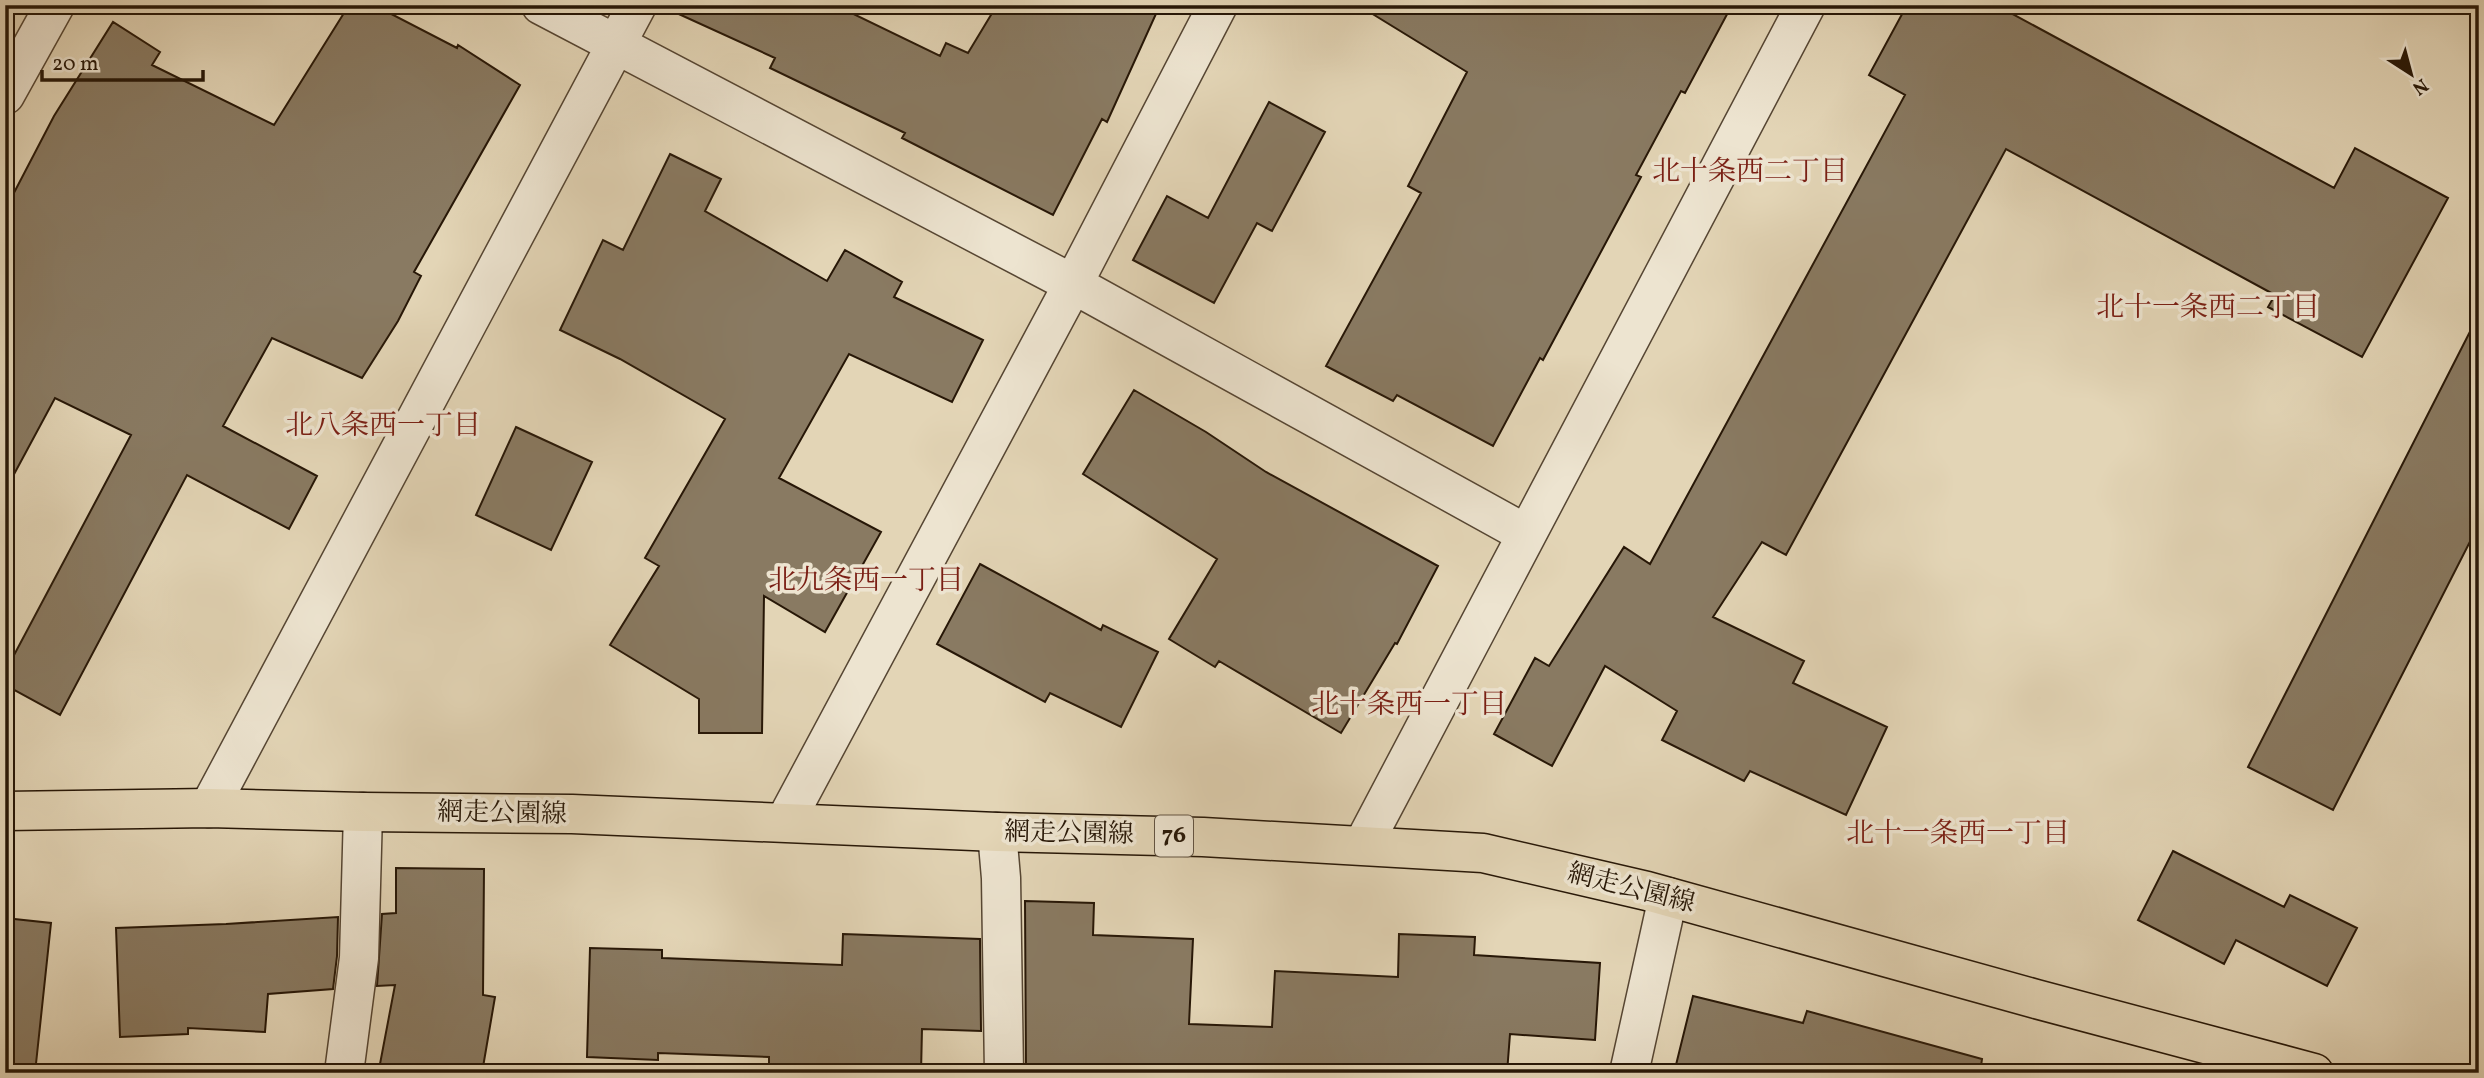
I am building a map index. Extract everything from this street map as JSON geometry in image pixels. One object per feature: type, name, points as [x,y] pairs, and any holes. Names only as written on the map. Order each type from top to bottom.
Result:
[{"type":"main road","name":"網走公園線","points":[[5,811],[209,808],[572,814],[997,832],[1203,837],[1483,853],[1668,897],[2314,1073]]},
{"type":"street","points":[[5,95],[55,5]]},
{"type":"street","points":[[541,5],[1073,284],[1526,534]]},
{"type":"street","points":[[209,808],[637,5]]},
{"type":"street","points":[[785,822],[1073,284],[1218,5]]},
{"type":"street","points":[[1363,845],[1806,5]]},
{"type":"street","points":[[344,1073],[359,958],[363,812]]},
{"type":"street","points":[[997,832],[1001,877],[1004,1073]]},
{"type":"street","points":[[1629,1073],[1668,897]]},
{"type":"building","points":[[349,5],[374,5],[457,48],[458,45],[520,85],[414,272],[421,276],[398,321],[362,378],[272,338],[223,426],[317,476],[289,529],[187,475],[60,715],[5,685],[5,672],[131,435],[55,398],[5,491],[5,210],[54,116],[113,22],[160,52],[152,65],[274,125]]},
{"type":"building","points":[[659,5],[835,5],[940,56],[946,43],[968,53],[997,5],[1160,5],[1107,122],[1102,119],[1053,215],[902,138],[905,133],[770,68],[775,58]]},
{"type":"building","points":[[1358,5],[1732,5],[1685,93],[1681,91],[1636,175],[1641,177],[1543,360],[1540,358],[1493,446],[1397,395],[1393,401],[1326,366],[1421,193],[1408,186],[1467,72]]},
{"type":"building","points":[[1907,5],[1996,5],[2334,188],[2355,148],[2448,198],[2362,357],[2268,307],[2275,295],[2006,149],[1786,555],[1762,542],[1713,617],[1804,661],[1793,683],[1887,727],[1846,815],[1750,771],[1744,781],[1662,740],[1677,711],[1605,666],[1552,766],[1494,734],[1535,658],[1549,666],[1624,547],[1650,564],[1905,95],[1869,75]]},
{"type":"building","points":[[1269,102],[1325,132],[1272,231],[1257,223],[1214,303],[1133,260],[1167,196],[1208,218]]},
{"type":"building","points":[[670,154],[721,179],[705,211],[827,281],[845,250],[902,282],[894,297],[983,340],[952,402],[849,354],[779,478],[881,532],[825,632],[764,596],[762,733],[699,733],[699,699],[610,645],[659,566],[645,558],[725,419],[620,359],[560,330],[603,240],[623,250]]},
{"type":"building","points":[[2479,314],[2479,524],[2333,810],[2248,767]]},
{"type":"building","points":[[1134,390],[1206,432],[1266,472],[1438,566],[1397,644],[1395,643],[1341,733],[1219,661],[1215,667],[1169,639],[1217,559],[1083,474]]},
{"type":"building","points":[[516,427],[592,462],[551,550],[476,515]]},
{"type":"building","points":[[980,564],[1101,630],[1103,625],[1158,652],[1121,727],[1050,693],[1045,702],[937,644]]},
{"type":"building","points":[[2173,851],[2284,907],[2290,895],[2357,928],[2327,986],[2236,940],[2224,964],[2138,920]]},
{"type":"building","points":[[396,868],[484,869],[483,995],[495,997],[482,1073],[427,1073],[380,1064],[395,985],[377,986],[382,914],[396,913]]},
{"type":"building","points":[[1025,901],[1094,903],[1093,935],[1193,939],[1189,1024],[1272,1027],[1275,971],[1398,977],[1399,934],[1475,937],[1474,955],[1600,963],[1595,1040],[1510,1034],[1507,1073],[1026,1073]]},
{"type":"building","points":[[338,917],[333,989],[268,994],[265,1032],[188,1028],[188,1034],[120,1037],[116,928]]},
{"type":"building","points":[[5,918],[51,923],[35,1073],[5,1071]]},
{"type":"building","points":[[843,934],[980,939],[981,1031],[922,1029],[921,1073],[769,1073],[769,1057],[658,1053],[658,1060],[587,1057],[590,948],[662,950],[662,958],[842,965]]},
{"type":"building","points":[[1693,996],[1803,1023],[1807,1011],[1982,1059],[1980,1073],[1674,1073]]},
{"type":"district","name":"北十条西二丁目","points":[[1750,172]]},
{"type":"district","name":"北十一条西二丁目","points":[[2208,308]]},
{"type":"district","name":"北八条西一丁目","points":[[383,426]]},
{"type":"district","name":"北九条西一丁目","points":[[866,581]]},
{"type":"district","name":"北十条西一丁目","points":[[1409,705]]},
{"type":"district","name":"北十一条西一丁目","points":[[1958,834]]}]
